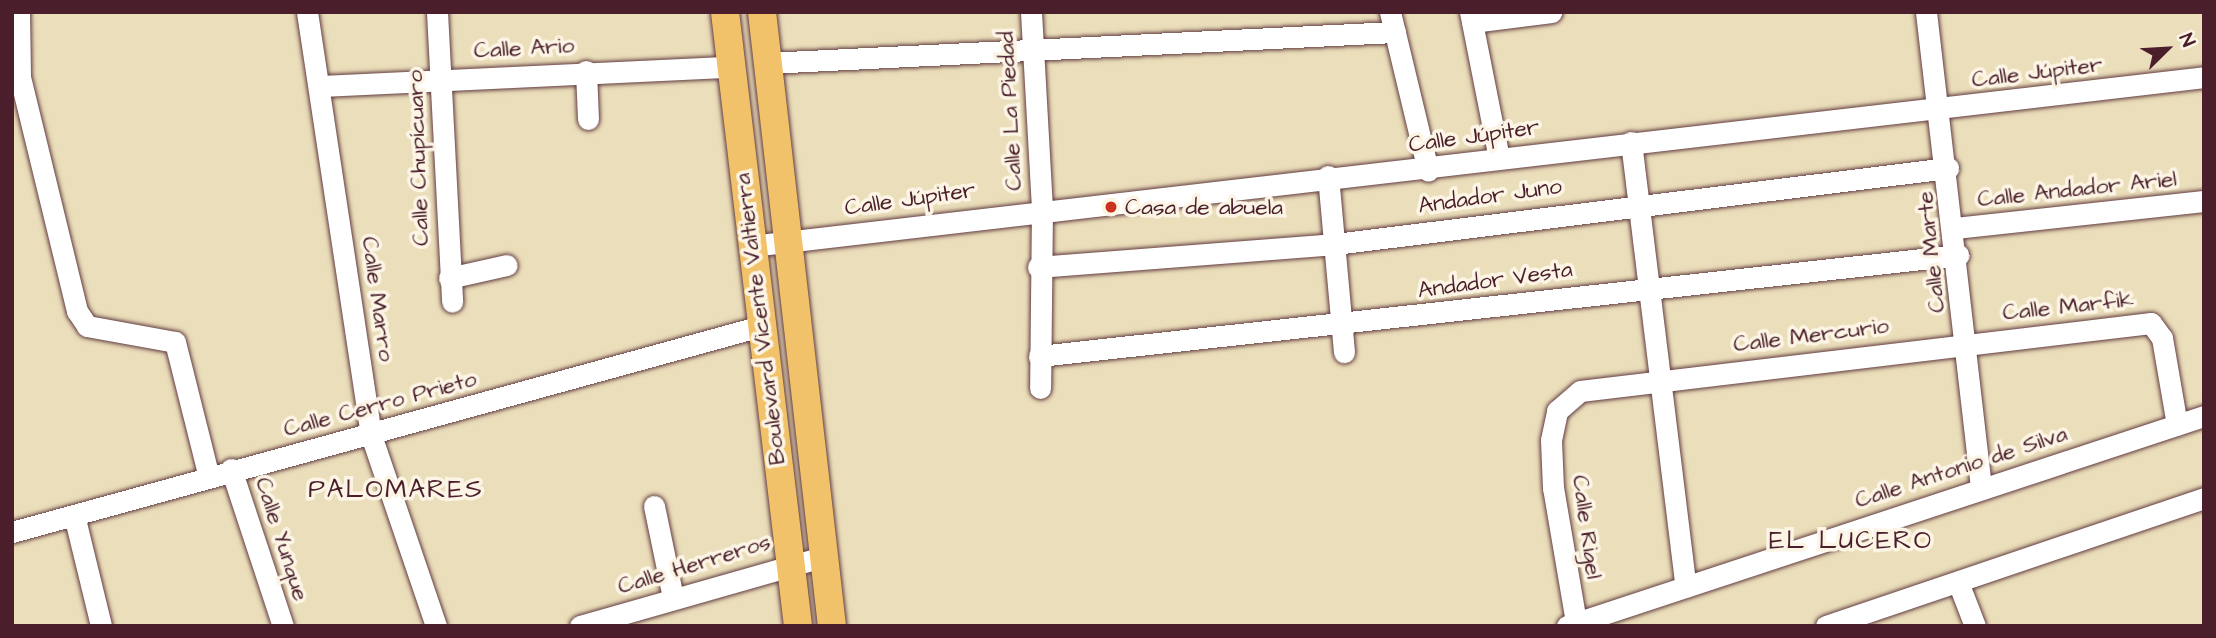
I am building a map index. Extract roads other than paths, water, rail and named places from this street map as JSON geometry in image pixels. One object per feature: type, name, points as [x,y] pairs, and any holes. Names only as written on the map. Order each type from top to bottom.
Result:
[{"type":"main road","name":"Boulevard Vicente Valtierra","points":[[725,12],[788,562],[798,626]]},
{"type":"main road","name":"Boulevard Vicente Valtierra","points":[[762,12],[832,626]]},
{"type":"street","points":[[19,12],[20,76],[77,310],[87,326],[175,342],[209,477]]},
{"type":"street","name":"Calle Marro","points":[[307,12],[321,86],[371,435],[436,626]]},
{"type":"street","name":"Calle Chupícuaro","points":[[437,12],[452,302]]},
{"type":"street","name":"Calle La Piedad","points":[[1031,12],[1042,208],[1038,267],[1040,388]]},
{"type":"street","points":[[1499,158],[1471,17],[1551,12]]},
{"type":"street","name":"Calle Marte","points":[[1926,12],[1955,228],[1981,488]]},
{"type":"street","points":[[767,63],[1034,49],[1393,22],[1428,170]]},
{"type":"street","name":"Calle Ario","points":[[321,86],[586,71],[730,67]]},
{"type":"street","points":[[586,71],[588,119]]},
{"type":"street","name":"Calle Júpiter","points":[[751,246],[1042,208],[1328,176],[1428,170],[1499,158],[1631,142],[1940,111],[2204,77]]},
{"type":"street","points":[[1631,142],[1651,286],[1686,587]]},
{"type":"street","name":"Andador Juno","points":[[1038,267],[1335,244],[1639,203],[1948,168]]},
{"type":"street","points":[[1328,176],[1345,352]]},
{"type":"street","name":"Calle Andador Ariel","points":[[1955,228],[2204,201]]},
{"type":"street","name":"Andador Vesta","points":[[1039,356],[1344,327],[1651,286],[1958,255]]},
{"type":"street","points":[[449,278],[507,265]]},
{"type":"street","name":"Calle Marfik","points":[[1967,344],[2151,323],[2162,338],[2177,425]]},
{"type":"street","name":"Calle Cerro Prieto","points":[[12,532],[75,519],[231,469],[371,435],[761,326]]},
{"type":"street","name":"Calle Mercurio","points":[[1552,440],[1556,411],[1570,396],[1661,379],[1967,344]]},
{"type":"street","name":"Calle Antonio de Silva","points":[[1572,624],[2204,416]]},
{"type":"street","name":"Calle Rigel","points":[[1552,440],[1554,500],[1572,624]]},
{"type":"street","name":"Calle Yunque","points":[[231,469],[283,626]]},
{"type":"street","points":[[1826,626],[2204,499]]},
{"type":"street","points":[[654,506],[673,598]]},
{"type":"street","points":[[75,519],[101,626]]},
{"type":"street","name":"Calle Herreros","points":[[580,626],[788,562],[825,556]]},
{"type":"street","points":[[1958,582],[1975,626]]},
{"type":"place","name":"Casa de abuela","points":[[1111,207]]},
{"type":"district","name":"PALOMARES","points":[[396,490]]},
{"type":"district","name":"EL LUCERO","points":[[1851,541]]}]
